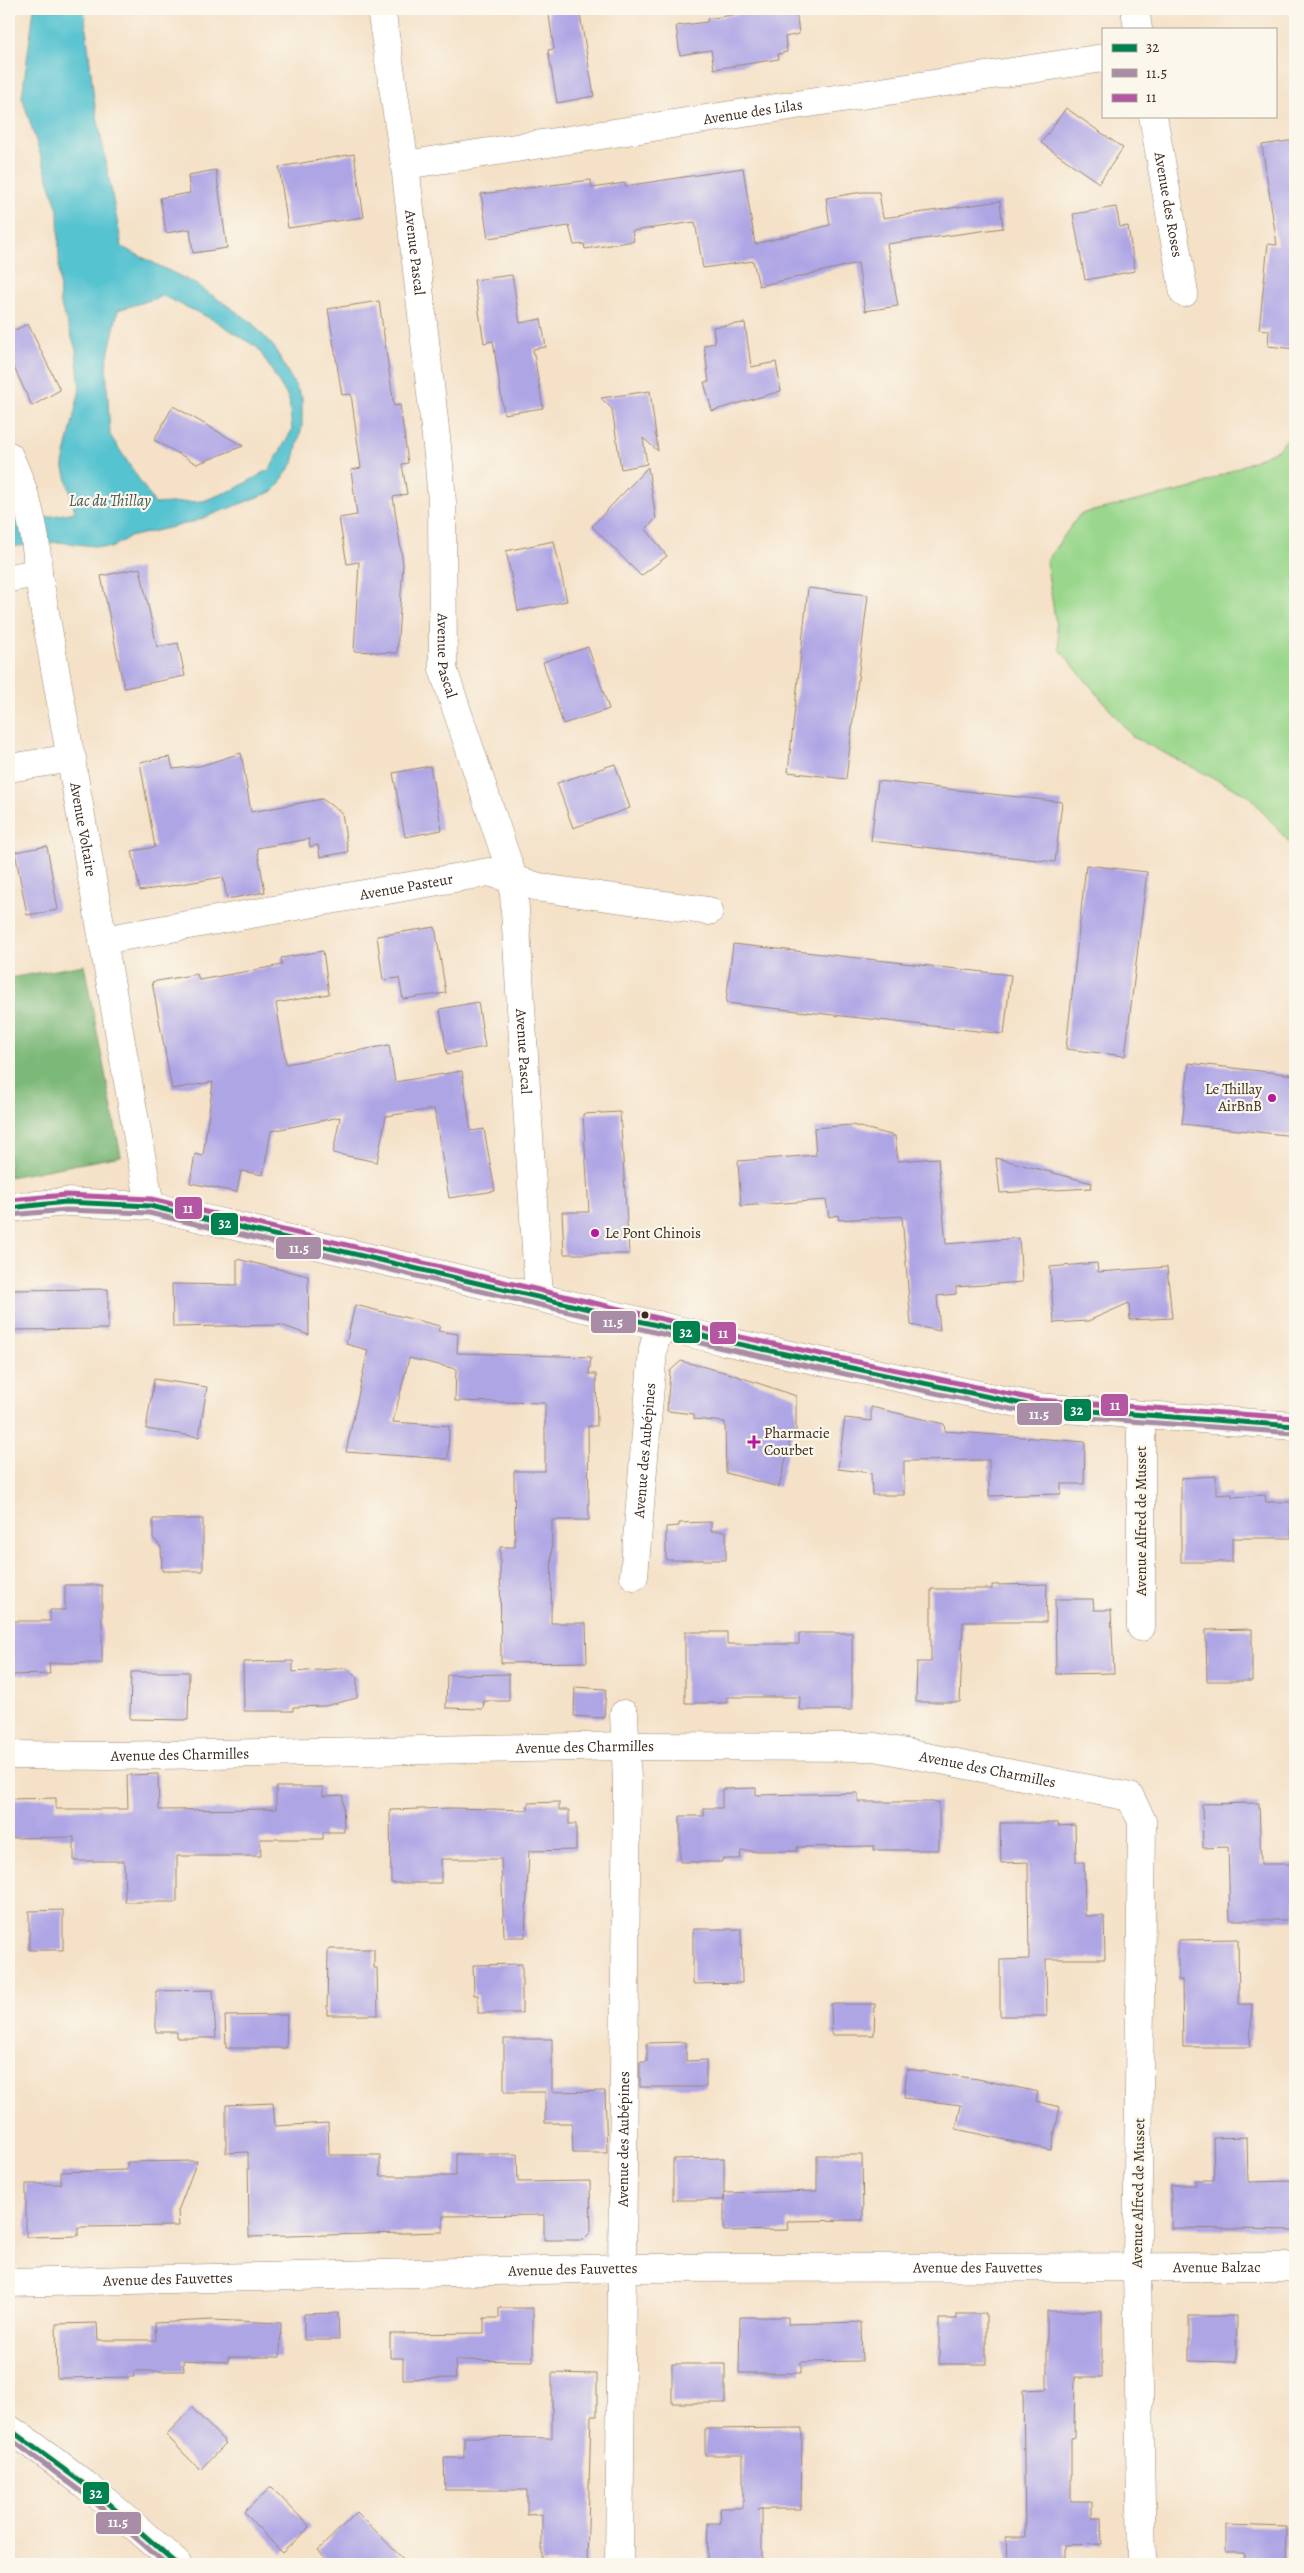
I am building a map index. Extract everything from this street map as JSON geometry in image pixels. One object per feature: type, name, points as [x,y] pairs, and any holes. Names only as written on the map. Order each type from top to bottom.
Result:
[{"type":"street","name":"Avenue Pascal","points":[[381,9],[405,165],[442,502],[443,669],[513,878],[539,1297]]},
{"type":"street","points":[[1135,9],[1138,28]]},
{"type":"street","name":"Avenue des Lilas","points":[[405,165],[1102,58]]},
{"type":"street","name":"Avenue des Roses","points":[[1153,118],[1184,294]]},
{"type":"street","name":"Avenue Voltaire","points":[[9,456],[24,489],[30,511],[150,1206]]},
{"type":"street","points":[[9,578],[38,562]]},
{"type":"street","points":[[9,768],[72,758]]},
{"type":"street","name":"Avenue Pasteur","points":[[103,940],[489,872],[542,888],[708,911]]},
{"type":"street","points":[[9,1208],[66,1202],[150,1206],[659,1325],[1037,1407],[1295,1426]]},
{"type":"street","name":"Avenue des Aubépines","points":[[634,1576],[653,1350],[659,1325]]},
{"type":"street","name":"Avenue Alfred de Musset","points":[[1141,1415],[1141,1627]]},
{"type":"street","name":"Avenue des Aubépines","points":[[619,2564],[627,1746],[624,1714]]},
{"type":"street","name":"Avenue des Charmilles","points":[[9,1755],[109,1756],[627,1746],[875,1747],[1130,1797],[1142,1821]]},
{"type":"street","name":"Avenue Alfred de Musset","points":[[1142,1821],[1137,2268],[1142,2564]]},
{"type":"street","name":"Avenue Balzac","points":[[1137,2268],[1295,2267]]},
{"type":"street","name":"Avenue des Fauvettes","points":[[9,2283],[623,2268],[1137,2268]]},
{"type":"street","points":[[9,2429],[44,2452],[130,2521],[178,2564]]},
{"type":"green space","points":[[1295,431],[1295,849],[1249,796],[1133,737],[1060,650],[1046,561],[1080,514],[1193,488],[1277,450]]},
{"type":"green space","points":[[84,965],[121,1156],[9,1177],[9,978]]},
{"type":"water","name":"Lac du Thillay","points":[[34,9],[84,9],[94,100],[122,247],[197,285],[250,321],[274,347],[302,398],[302,426],[293,463],[274,491],[190,523],[129,537],[111,548],[59,542],[9,547],[9,524],[75,512],[63,464],[80,389],[76,349],[60,303],[58,210],[22,97]],"holes":[[[163,296],[216,321],[258,348],[289,399],[292,430],[270,469],[235,489],[203,501],[155,504],[110,435],[106,365],[118,310]]]},
{"type":"building","points":[[548,9],[579,9],[594,96],[557,103],[548,50],[554,49]]},
{"type":"building","points":[[744,9],[796,9],[799,34],[785,37],[787,52],[778,54],[779,59],[714,69],[711,50],[680,55],[676,26],[707,22],[707,19],[745,13]]},
{"type":"building","points":[[1066,108],[1123,148],[1099,183],[1041,143]]},
{"type":"building","points":[[1295,140],[1295,349],[1268,346],[1269,330],[1259,329],[1268,244],[1277,245],[1262,145]]},
{"type":"building","points":[[354,154],[364,217],[288,228],[279,167]]},
{"type":"building","points":[[743,168],[755,244],[830,225],[826,198],[862,192],[879,192],[883,218],[1000,201],[1003,228],[887,244],[898,306],[865,311],[858,263],[759,286],[753,261],[703,268],[695,222],[632,231],[634,241],[585,249],[584,244],[574,245],[569,226],[488,238],[481,194],[591,180],[592,188],[625,183],[625,186]]},
{"type":"building","points":[[216,170],[227,248],[193,253],[190,229],[166,233],[160,198],[190,193],[188,175]]},
{"type":"building","points":[[1116,207],[1120,227],[1128,226],[1135,271],[1085,280],[1073,214]]},
{"type":"building","points":[[512,275],[520,323],[541,319],[546,347],[533,349],[543,408],[504,414],[493,341],[484,343],[474,280]]},
{"type":"building","points":[[379,301],[394,406],[400,405],[408,463],[402,464],[407,494],[393,497],[403,564],[397,653],[354,651],[359,562],[347,564],[339,518],[357,515],[351,470],[361,468],[351,394],[342,395],[328,309]]},
{"type":"building","points":[[745,323],[751,367],[776,362],[781,391],[712,411],[704,382],[709,382],[704,345],[715,343],[713,327]]},
{"type":"building","points":[[28,324],[60,390],[32,406],[9,357],[9,333]]},
{"type":"building","points":[[650,391],[658,451],[643,438],[647,464],[621,469],[612,409],[601,398]]},
{"type":"building","points":[[173,406],[243,446],[197,464],[154,440]]},
{"type":"building","points":[[648,467],[656,519],[646,529],[667,556],[641,576],[592,526]]},
{"type":"building","points":[[554,541],[567,601],[518,611],[506,551]]},
{"type":"building","points":[[140,568],[157,647],[178,643],[185,676],[124,688],[101,576]]},
{"type":"building","points":[[808,588],[868,595],[846,779],[788,772]]},
{"type":"building","points":[[588,647],[609,709],[563,724],[543,662]]},
{"type":"building","points":[[241,753],[251,812],[322,799],[342,813],[348,852],[320,857],[318,845],[310,847],[309,839],[257,848],[265,892],[227,899],[223,877],[140,891],[132,851],[155,847],[140,762],[170,757],[173,769],[200,766]]},
{"type":"building","points":[[615,764],[630,808],[573,828],[557,783]]},
{"type":"building","points":[[430,766],[442,830],[405,837],[393,773]]},
{"type":"building","points":[[878,781],[1062,802],[1055,862],[871,841]]},
{"type":"building","points":[[47,846],[58,910],[27,915],[15,852]]},
{"type":"building","points":[[1086,865],[1147,872],[1125,1056],[1066,1049]]},
{"type":"building","points":[[435,927],[446,993],[403,999],[399,978],[383,980],[377,936]]},
{"type":"building","points":[[733,944],[1011,975],[1004,1034],[726,1003]]},
{"type":"building","points":[[323,951],[329,994],[276,1003],[286,1064],[389,1045],[395,1082],[462,1071],[471,1131],[484,1129],[495,1191],[449,1198],[434,1109],[386,1116],[377,1162],[333,1153],[340,1117],[271,1131],[263,1175],[241,1171],[237,1192],[190,1183],[195,1154],[203,1156],[213,1082],[172,1089],[152,982],[197,974],[199,980],[282,965],[281,958]]},
{"type":"building","points":[[478,1002],[485,1047],[447,1054],[440,1009]]},
{"type":"building","points":[[1189,1063],[1295,1075],[1295,1136],[1182,1124]]},
{"type":"building","points":[[620,1112],[629,1254],[564,1254],[562,1212],[589,1212],[583,1114]]},
{"type":"building","points":[[852,1125],[895,1136],[898,1161],[938,1158],[946,1244],[1019,1238],[1022,1282],[956,1287],[956,1294],[937,1296],[940,1331],[911,1325],[902,1216],[839,1220],[838,1215],[829,1217],[826,1200],[741,1206],[738,1161],[816,1155],[814,1128]]},
{"type":"building","points":[[996,1158],[1092,1183],[1091,1188],[1000,1193]]},
{"type":"building","points":[[237,1259],[308,1276],[309,1335],[281,1325],[173,1327],[172,1284],[237,1285]]},
{"type":"building","points":[[1097,1263],[1098,1272],[1167,1267],[1172,1318],[1130,1320],[1129,1303],[1088,1321],[1054,1323],[1050,1267]]},
{"type":"building","points":[[108,1289],[108,1329],[9,1330],[9,1290]]},
{"type":"building","points":[[355,1305],[440,1326],[438,1331],[458,1334],[457,1353],[591,1357],[589,1374],[596,1374],[597,1426],[588,1426],[589,1520],[552,1520],[551,1623],[586,1623],[587,1662],[501,1663],[500,1547],[515,1547],[514,1471],[545,1471],[545,1403],[455,1401],[456,1369],[409,1358],[393,1422],[449,1426],[448,1459],[346,1452],[368,1350],[346,1344]]},
{"type":"building","points":[[681,1361],[728,1373],[796,1396],[796,1433],[792,1433],[779,1487],[726,1473],[725,1422],[694,1419],[694,1414],[667,1411],[670,1371]]},
{"type":"building","points":[[154,1379],[207,1387],[199,1437],[146,1429]]},
{"type":"building","points":[[871,1407],[944,1424],[945,1431],[1085,1442],[1084,1484],[1061,1484],[1061,1494],[989,1496],[989,1460],[904,1461],[904,1495],[872,1495],[871,1473],[838,1469],[845,1418],[871,1421]]},
{"type":"building","points":[[1216,1476],[1216,1495],[1232,1494],[1232,1497],[1265,1495],[1266,1502],[1291,1502],[1291,1538],[1232,1538],[1232,1562],[1181,1562],[1181,1478]]},
{"type":"building","points":[[153,1519],[203,1519],[203,1571],[162,1571],[161,1547],[153,1538]]},
{"type":"building","points":[[711,1522],[711,1531],[726,1531],[726,1560],[666,1560],[666,1527],[679,1526],[679,1523]]},
{"type":"building","points":[[1047,1584],[1046,1622],[963,1622],[960,1702],[916,1702],[917,1662],[931,1662],[931,1589],[992,1589],[992,1585]]},
{"type":"building","points":[[65,1585],[102,1585],[102,1663],[49,1663],[50,1674],[9,1675],[9,1621],[50,1621],[50,1610],[65,1610]]},
{"type":"building","points":[[1055,1599],[1093,1599],[1094,1610],[1111,1610],[1114,1673],[1056,1674]]},
{"type":"building","points":[[1252,1629],[1252,1681],[1207,1681],[1206,1630]]},
{"type":"building","points":[[685,1632],[727,1632],[727,1644],[799,1644],[799,1633],[852,1633],[852,1710],[799,1710],[800,1697],[727,1697],[727,1703],[685,1703]]},
{"type":"building","points":[[293,1661],[293,1672],[346,1668],[357,1678],[357,1698],[325,1706],[293,1707],[293,1711],[244,1711],[243,1662]]},
{"type":"building","points":[[131,1672],[189,1672],[188,1720],[130,1719]]},
{"type":"building","points":[[509,1674],[509,1701],[484,1701],[483,1709],[446,1708],[447,1675]]},
{"type":"building","points":[[575,1687],[606,1689],[604,1718],[574,1716]]},
{"type":"building","points":[[158,1774],[159,1810],[276,1809],[276,1787],[323,1787],[323,1796],[343,1795],[344,1832],[323,1832],[323,1839],[260,1839],[261,1856],[177,1856],[177,1902],[125,1902],[124,1861],[74,1861],[74,1837],[11,1838],[11,1799],[56,1798],[56,1809],[128,1809],[127,1775]]},
{"type":"building","points":[[756,1788],[756,1795],[858,1793],[858,1802],[939,1802],[939,1850],[874,1850],[874,1846],[797,1847],[797,1851],[741,1851],[740,1859],[722,1859],[722,1862],[680,1862],[680,1816],[704,1816],[704,1808],[722,1808],[722,1789]]},
{"type":"building","points":[[559,1802],[559,1810],[569,1810],[569,1824],[576,1824],[576,1850],[529,1851],[525,1937],[504,1937],[501,1859],[441,1859],[441,1883],[391,1883],[390,1810],[452,1808],[528,1810],[528,1803]]},
{"type":"building","points":[[1259,1803],[1261,1864],[1295,1864],[1295,1920],[1230,1920],[1228,1847],[1203,1848],[1202,1804]]},
{"type":"building","points":[[1000,1823],[1058,1823],[1058,1826],[1075,1825],[1076,1862],[1084,1862],[1085,1916],[1104,1916],[1105,1959],[1046,1959],[1047,2016],[1000,2016],[1000,1960],[1029,1959],[1028,1862],[1001,1863]]},
{"type":"building","points":[[63,1910],[63,1950],[29,1950],[29,1911]]},
{"type":"building","points":[[693,1929],[741,1929],[742,1983],[693,1984]]},
{"type":"building","points":[[1238,1939],[1239,2004],[1252,2004],[1250,2047],[1183,2047],[1182,1980],[1178,1980],[1178,1940]]},
{"type":"building","points":[[328,1949],[374,1949],[374,1968],[377,1968],[378,2015],[327,2015]]},
{"type":"building","points":[[522,1964],[522,2013],[478,2013],[478,1995],[474,1995],[473,1965]]},
{"type":"building","points":[[213,1990],[216,2038],[177,2038],[177,2032],[156,2032],[156,1991]]},
{"type":"building","points":[[831,2004],[875,2004],[874,2035],[832,2035]]},
{"type":"building","points":[[287,2015],[286,2048],[226,2048],[225,2016]]},
{"type":"building","points":[[504,2039],[552,2039],[552,2092],[605,2091],[607,2153],[573,2153],[572,2123],[545,2123],[545,2092],[504,2092]]},
{"type":"building","points":[[686,2042],[686,2061],[706,2060],[706,2087],[640,2087],[640,2062],[647,2062],[647,2043]]},
{"type":"building","points":[[907,2069],[978,2079],[1038,2092],[1036,2101],[1060,2107],[1051,2150],[956,2129],[961,2105],[904,2098]]},
{"type":"building","points":[[273,2103],[275,2126],[328,2123],[329,2155],[380,2155],[380,2176],[456,2176],[456,2154],[517,2154],[518,2182],[590,2181],[591,2232],[583,2240],[544,2240],[544,2215],[443,2216],[443,2232],[249,2237],[248,2152],[226,2153],[226,2105]]},
{"type":"building","points":[[1247,2137],[1248,2182],[1295,2181],[1295,2230],[1171,2228],[1171,2185],[1196,2185],[1196,2180],[1214,2180],[1213,2138]]},
{"type":"building","points":[[817,2155],[862,2155],[863,2220],[787,2221],[788,2230],[724,2231],[724,2193],[817,2191]]},
{"type":"building","points":[[724,2158],[724,2200],[673,2200],[673,2159]]},
{"type":"building","points":[[197,2161],[178,2211],[179,2226],[78,2227],[78,2236],[26,2237],[26,2184],[61,2184],[61,2172],[127,2170],[127,2162]]},
{"type":"building","points":[[499,2308],[533,2308],[533,2361],[455,2360],[456,2378],[403,2379],[403,2358],[390,2358],[390,2334],[484,2333],[484,2318],[499,2318]]},
{"type":"building","points":[[1047,2311],[1102,2311],[1102,2377],[1075,2377],[1074,2437],[1071,2438],[1071,2501],[1091,2501],[1091,2518],[1101,2518],[1102,2544],[1065,2545],[1065,2564],[1007,2564],[1006,2537],[1025,2537],[1023,2390],[1047,2389]]},
{"type":"building","points":[[338,2313],[339,2340],[304,2340],[304,2314]]},
{"type":"building","points":[[957,2314],[986,2314],[986,2364],[939,2364],[939,2319],[957,2319]]},
{"type":"building","points":[[1189,2316],[1237,2316],[1236,2362],[1189,2361]]},
{"type":"building","points":[[740,2317],[788,2317],[788,2324],[861,2322],[862,2361],[801,2362],[801,2373],[739,2373]]},
{"type":"building","points":[[212,2320],[281,2323],[280,2357],[228,2357],[228,2362],[183,2360],[184,2371],[134,2371],[134,2377],[57,2378],[56,2324],[97,2323],[98,2340],[156,2340],[155,2323]]},
{"type":"building","points":[[672,2364],[725,2364],[725,2403],[672,2403]]},
{"type":"building","points":[[552,2373],[597,2374],[597,2416],[591,2416],[587,2564],[542,2564],[542,2514],[527,2515],[527,2490],[445,2490],[444,2458],[464,2458],[464,2437],[552,2438]]},
{"type":"building","points":[[192,2408],[226,2443],[200,2470],[166,2435]]},
{"type":"building","points":[[802,2428],[801,2509],[762,2509],[762,2562],[707,2562],[708,2523],[721,2523],[720,2508],[743,2508],[743,2455],[705,2455],[705,2429]]},
{"type":"building","points":[[271,2487],[310,2527],[282,2553],[244,2512]]},
{"type":"building","points":[[357,2512],[408,2564],[331,2564],[318,2550]]},
{"type":"building","points":[[1226,2525],[1286,2527],[1285,2564],[1243,2564],[1244,2552],[1226,2552]]},
{"type":"transit line","name":"11","points":[[9,1200],[66,1195],[151,1199],[726,1334],[1038,1400],[1295,1418]]},
{"type":"transit line","name":"32","points":[[9,1208],[66,1202],[150,1206],[724,1341],[1037,1407],[1295,1426]]},
{"type":"transit line","name":"11.5","points":[[10,1215],[66,1210],[149,1213],[722,1348],[1035,1414],[1294,1433]]},
{"type":"transit line","name":"32","points":[[9,2429],[96,2493],[177,2564]]},
{"type":"transit line","name":"11.5","points":[[9,2438],[91,2499],[166,2564]]},
{"type":"place","name":"Le Thillay AirBnB","points":[[1272,1098]]},
{"type":"place","name":"Le Pont Chinois","points":[[595,1233]]},
{"type":"place","name":"Pharmacie Courbet","points":[[754,1442]]}]
